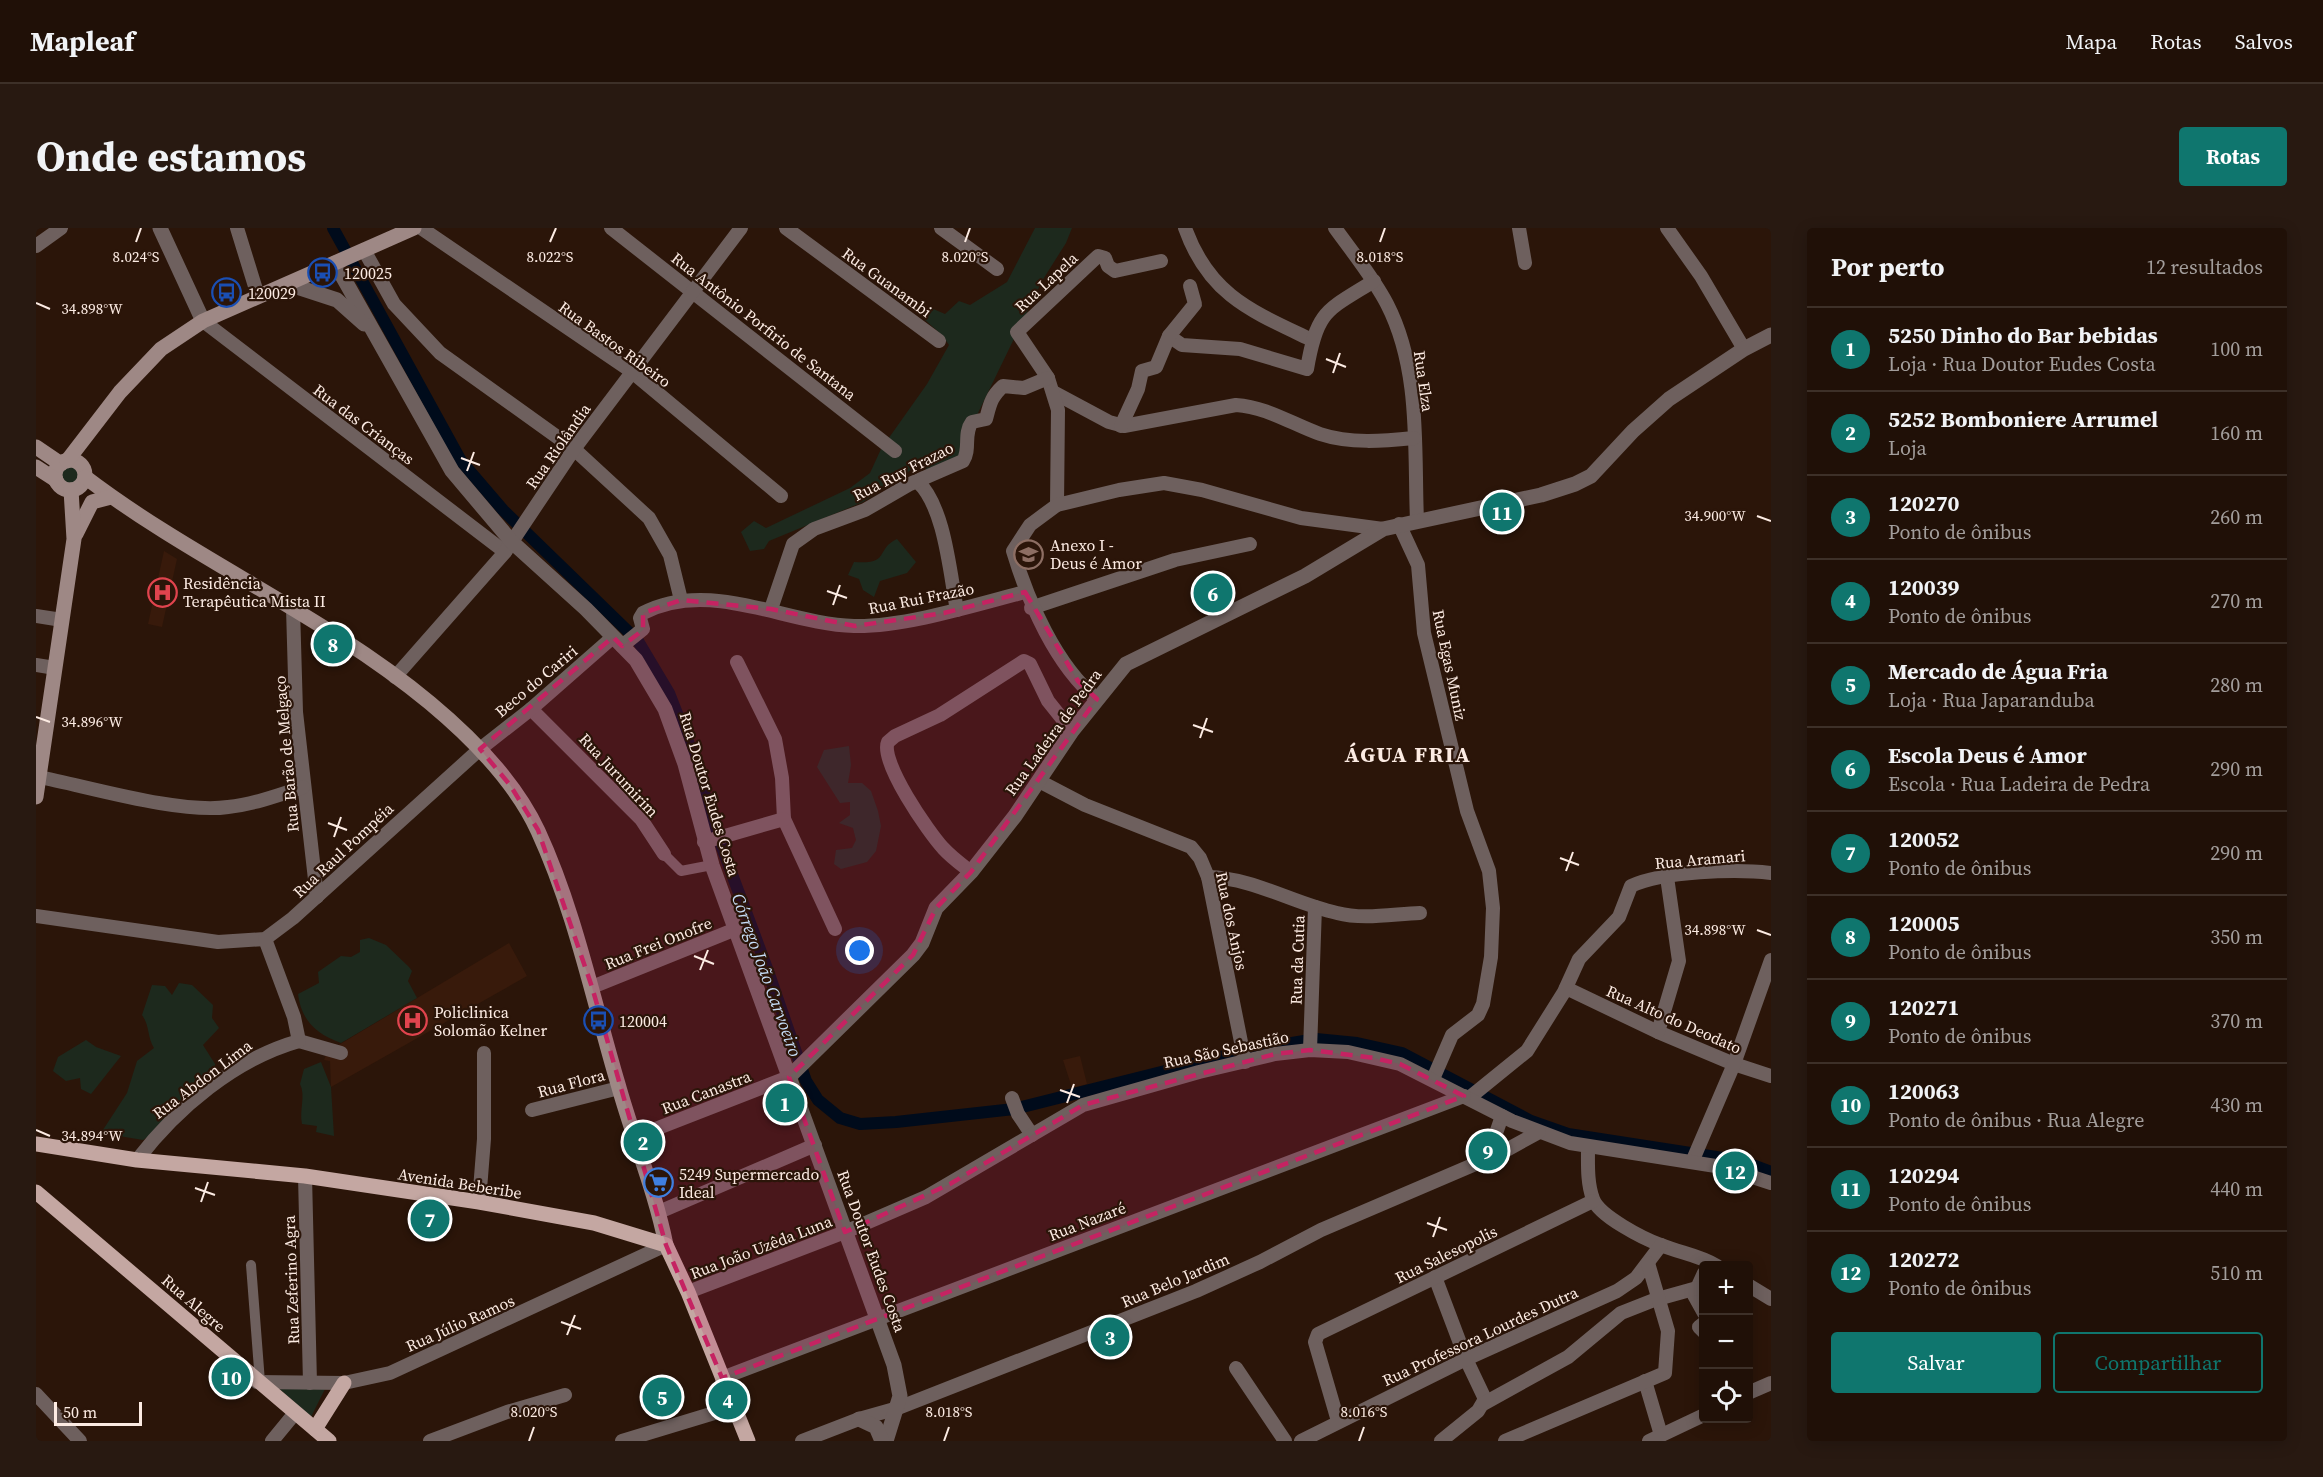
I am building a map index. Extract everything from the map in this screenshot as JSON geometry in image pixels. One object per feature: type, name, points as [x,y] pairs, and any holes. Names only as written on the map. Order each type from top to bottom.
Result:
[{"type":"main road","points":[[56,480],[56,471],[73,467],[120,392],[161,349],[203,321],[414,228]]},
{"type":"main road","points":[[36,447],[73,467],[111,497],[293,608],[395,677],[431,704],[480,749],[510,784],[538,830],[592,987],[619,1088],[659,1212],[666,1245],[688,1292],[747,1441]]},
{"type":"main road","points":[[36,467],[65,489],[71,490],[82,483],[73,467]]},
{"type":"main road","points":[[36,797],[74,539],[71,490]]},
{"type":"main road","points":[[74,539],[82,518],[92,502],[111,497]]},
{"type":"main road","name":"Avenida Beberibe","points":[[36,1144],[137,1160],[305,1176],[479,1202],[594,1224],[666,1245]]},
{"type":"main road","name":"Rua Alegre","points":[[36,1192],[329,1441]]},
{"type":"main road","points":[[315,1429],[344,1383]]},
{"type":"street","points":[[36,246],[61,228]]},
{"type":"street","points":[[160,228],[203,321]]},
{"type":"street","points":[[237,228],[258,296]]},
{"type":"street","name":"Rua Bastos Ribeiro","points":[[421,228],[631,371],[782,496]]},
{"type":"street","name":"Rua Antônio Porfirio de Santana","points":[[611,228],[895,452]]},
{"type":"street","name":"Rua Riolândia","points":[[395,677],[512,541],[574,449],[631,371],[741,228]]},
{"type":"street","name":"Rua Guanambi","points":[[786,228],[939,341]]},
{"type":"street","points":[[941,228],[997,269]]},
{"type":"street","points":[[1185,228],[1195,256],[1222,288],[1264,317],[1312,340]]},
{"type":"street","name":"Rua Elza","points":[[1335,228],[1374,281],[1388,305],[1405,351],[1411,384],[1417,520]]},
{"type":"street","points":[[1519,228],[1525,263]]},
{"type":"street","points":[[1668,228],[1701,276],[1744,349]]},
{"type":"street","points":[[349,256],[375,335]]},
{"type":"street","points":[[349,256],[440,353],[574,449],[653,523],[670,555],[681,600],[643,613],[640,618],[643,627],[626,638]]},
{"type":"street","name":"Rua Lapela","points":[[1048,378],[1017,332],[1098,256],[1105,258],[1108,266],[1114,271],[1161,261]]},
{"type":"street","points":[[1169,336],[1182,345],[1240,349],[1307,369],[1312,340],[1324,312],[1374,281]]},
{"type":"street","points":[[288,284],[337,300],[375,335]]},
{"type":"street","points":[[1121,426],[1138,389],[1142,371],[1156,367],[1169,336],[1195,304],[1190,286]]},
{"type":"street","name":"Rua das Crianças","points":[[203,321],[512,541]]},
{"type":"street","name":"Rua Ladeira de Pedra","points":[[792,1074],[913,955],[922,943],[936,908],[972,872],[1039,781],[1072,731],[1126,664],[1305,576],[1383,528],[1541,495],[1575,484],[1598,469],[1633,431],[1669,399],[1744,349],[1771,334]]},
{"type":"street","name":"Rua Doutor Eudes Costa","points":[[375,335],[452,471],[512,541],[626,638],[636,660],[665,709],[685,764],[708,841],[712,865],[792,1074],[898,1382],[898,1408],[884,1441]]},
{"type":"street","points":[[1048,378],[1058,410],[1058,505]]},
{"type":"street","name":"Rua Ruy Frazao","points":[[771,609],[793,544],[814,529],[865,510],[910,484],[963,461],[967,453],[968,426],[972,422],[986,419],[990,399],[1003,386],[1024,388],[1048,378]]},
{"type":"street","points":[[1053,392],[1121,426],[1236,405],[1254,406],[1322,434],[1348,440],[1386,441],[1414,438]]},
{"type":"street","points":[[918,482],[933,505],[942,532],[957,610]]},
{"type":"street","points":[[1098,699],[1078,681],[1031,608],[1014,546],[1030,525],[1058,505],[1119,490],[1177,484],[1301,518],[1383,528]]},
{"type":"street","name":"Rua Egas Muniz","points":[[1399,524],[1418,566],[1428,655],[1467,811],[1489,872],[1493,908],[1491,957],[1483,1004],[1478,1015],[1452,1035],[1436,1072]]},
{"type":"street","points":[[1031,608],[1175,560],[1250,544]]},
{"type":"street","name":"Rua Rui Frazão","points":[[681,600],[771,609],[799,617],[855,626],[957,610],[1025,592]]},
{"type":"street","name":"Rua Barão de Melgaço","points":[[293,608],[296,712],[316,897]]},
{"type":"street","points":[[39,617],[62,620]]},
{"type":"street","name":"Beco do Cariri","points":[[480,749],[626,638]]},
{"type":"street","points":[[972,872],[945,851],[916,811],[887,756],[888,742],[895,736],[940,715],[1024,661],[1032,669],[1048,701],[1072,731]]},
{"type":"street","points":[[737,662],[775,739],[782,778],[784,819],[835,929]]},
{"type":"street","points":[[36,665],[55,668]]},
{"type":"street","name":"Rua Jurumirim","points":[[531,709],[641,819],[664,854],[679,870],[685,872],[712,865]]},
{"type":"street","name":"Rua Raul Pompéia","points":[[265,939],[316,897],[480,749]]},
{"type":"street","points":[[39,777],[197,807],[226,808],[248,804],[303,787]]},
{"type":"street","name":"Rua dos Anjos","points":[[1039,781],[1085,805],[1191,847],[1200,858],[1208,878],[1243,1053]]},
{"type":"street","points":[[708,841],[784,819]]},
{"type":"street","name":"Rua Aramari","points":[[1619,917],[1632,886],[1641,882],[1736,870],[1771,873]]},
{"type":"street","points":[[1658,1032],[1679,962],[1667,877]]},
{"type":"street","points":[[1208,878],[1230,878],[1258,885],[1315,907],[1351,916],[1420,913]]},
{"type":"street","name":"Rua da Cutia","points":[[1310,1041],[1315,907]]},
{"type":"street","points":[[36,916],[218,942],[265,939],[294,1017],[299,1041],[340,1053]]},
{"type":"street","name":"Rua Nazaré","points":[[722,1378],[1466,1097],[1527,1051],[1566,988],[1580,959],[1619,917]]},
{"type":"street","name":"Rua Frei Onofre","points":[[592,987],[736,929]]},
{"type":"street","points":[[1694,1156],[1734,1064],[1771,960]]},
{"type":"street","name":"Rua Alto do Deodato","points":[[1566,988],[1658,1032],[1734,1064],[1771,1076]]},
{"type":"street","name":"Rua Abdon Lima","points":[[137,1160],[160,1131],[214,1087],[272,1048],[299,1041]]},
{"type":"street","name":"Rua São Sebastião","points":[[845,1232],[926,1197],[1095,1101],[1163,1081],[1243,1053],[1275,1054],[1310,1041],[1347,1052],[1436,1072],[1466,1097],[1502,1116],[1539,1132],[1588,1148],[1694,1156],[1771,1183]]},
{"type":"street","points":[[479,1202],[484,1139],[484,1053]]},
{"type":"street","name":"Rua Canastra","points":[[635,1137],[792,1074]]},
{"type":"street","name":"Rua Flora","points":[[532,1110],[619,1088]]},
{"type":"street","points":[[1012,1098],[1018,1114],[1032,1135]]},
{"type":"street","points":[[1487,1159],[1502,1116]]},
{"type":"street","name":"Rua Belo Jardim","points":[[802,1441],[859,1419],[898,1408],[1196,1291],[1260,1262],[1321,1230],[1487,1159],[1539,1132]]},
{"type":"street","points":[[659,1212],[815,1144]]},
{"type":"street","points":[[1588,1148],[1593,1201],[1619,1224],[1699,1262]]},
{"type":"street","name":"Rua Zeferino Agra","points":[[305,1176],[310,1383]]},
{"type":"street","name":"Rua Salesopolis","points":[[1338,1421],[1316,1338],[1323,1330],[1384,1304],[1593,1201]]},
{"type":"street","name":"Rua João Uzêda Luna","points":[[688,1292],[845,1232]]},
{"type":"street","name":"Rua Júlio Ramos","points":[[259,1382],[344,1383],[390,1373],[666,1245]]},
{"type":"street","name":"Rua Professora Lourdes Dutra","points":[[1301,1441],[1466,1359],[1617,1291],[1636,1278],[1661,1245]]},
{"type":"street","points":[[1505,1441],[1665,1373],[1668,1331],[1648,1263]]},
{"type":"street","points":[[251,1265],[259,1382]]},
{"type":"street","points":[[1435,1277],[1484,1401]]},
{"type":"street","points":[[1699,1284],[1694,1295],[1699,1304]]},
{"type":"street","points":[[1447,1439],[1484,1401],[1568,1357],[1621,1314],[1659,1298],[1697,1288]]},
{"type":"street","points":[[1753,1288],[1771,1299]]},
{"type":"street","points":[[1236,1368],[1285,1441]]},
{"type":"street","points":[[1645,1381],[1655,1438],[1699,1417]]},
{"type":"street","points":[[1753,1391],[1771,1383]]},
{"type":"street","points":[[36,1394],[80,1441]]},
{"type":"street","points":[[430,1441],[507,1412],[565,1395]]},
{"type":"street","points":[[622,1441],[735,1407]]},
{"type":"street","points":[[273,1441],[295,1413]]},
{"type":"street","points":[[859,1419],[876,1427],[884,1441]]},
{"type":"highlighted area","points":[[1025,592],[1078,681],[1097,699],[971,872],[936,908],[913,955],[789,1077],[845,1232],[950,1184],[1083,1105],[1275,1054],[1310,1050],[1374,1058],[1400,1064],[1464,1096],[722,1378],[666,1245],[592,987],[538,830],[510,785],[480,749],[613,637],[622,646],[643,630],[643,613],[681,600],[771,609],[855,626],[944,613]]},
{"type":"shaded area","name":"Residência Terapêutica Mista II","points":[[164,551],[177,559],[162,627],[148,624]]},
{"type":"shaded area","points":[[1213,577],[1225,604],[1213,610],[1200,581]]},
{"type":"shaded area","name":"Policlinica Solomão Kelner","points":[[509,943],[527,976],[331,1087],[330,1061],[324,1060],[327,1052]]},
{"type":"shaded area","points":[[1080,1056],[1087,1084],[1072,1088],[1063,1060]]},
{"type":"green space","points":[[1035,228],[1072,228],[1066,243],[1042,281],[978,413],[962,448],[957,468],[935,472],[917,466],[863,502],[769,541],[764,549],[750,551],[741,532],[754,521],[766,528],[850,488],[870,473],[881,449],[927,384],[949,345],[942,335],[925,320],[931,308],[945,314],[959,301],[970,305],[1007,282]]},
{"type":"green space","points":[[68,461],[78,465],[83,476],[74,488],[64,487],[59,473]]},
{"type":"green space","points":[[897,539],[916,562],[907,573],[880,581],[874,597],[863,590],[859,579],[848,575],[854,562],[878,559],[886,547]]},
{"type":"green space","points":[[849,746],[851,765],[848,783],[862,783],[871,791],[881,826],[876,851],[867,862],[841,869],[834,864],[836,850],[852,848],[856,840],[853,828],[839,823],[850,815],[850,802],[840,803],[817,767],[824,750]]},
{"type":"green space","points":[[369,938],[386,945],[409,967],[412,971],[408,981],[417,998],[341,1043],[324,1035],[311,1025],[302,1011],[298,994],[319,983],[318,972],[341,956],[351,957],[360,952],[360,940]]},
{"type":"green space","points":[[179,983],[192,985],[213,1005],[212,1018],[219,1028],[203,1045],[215,1064],[216,1075],[169,1122],[143,1140],[101,1133],[127,1093],[137,1061],[154,1048],[142,1015],[152,985],[165,986],[172,995]]},
{"type":"green space","points":[[86,1040],[96,1047],[121,1056],[91,1094],[81,1089],[80,1078],[66,1081],[53,1071],[58,1057]]},
{"type":"green space","points":[[321,1062],[331,1087],[334,1136],[316,1132],[317,1126],[302,1124],[300,1084],[304,1069]]},
{"type":"green space","points":[[275,1385],[325,1389],[311,1417]]},
{"type":"waterway","name":"Córrego João Carvoeiro","points":[[333,228],[461,461],[503,510],[638,641],[669,693],[692,752],[714,826],[806,1081],[818,1100],[840,1118],[860,1124],[1014,1109],[1249,1050],[1316,1039],[1357,1043],[1402,1053],[1531,1121],[1568,1134],[1742,1161],[1771,1172]]},
{"type":"place","name":"120025","points":[[323,273]]},
{"type":"place","name":"120029","points":[[227,293]]},
{"type":"place","name":"120294","points":[[1502,512]]},
{"type":"place","name":"Anexo I - Deus é Amor","points":[[1029,554]]},
{"type":"place","name":"Residência Terapêutica Mista II","points":[[162,592]]},
{"type":"place","name":"Escola Deus é Amor","points":[[1213,593]]},
{"type":"place","name":"120005","points":[[333,644]]},
{"type":"place","name":"Policlinica Solomão Kelner","points":[[413,1021]]},
{"type":"place","name":"120004","points":[[598,1021]]},
{"type":"place","name":"5250 Dinho do Bar bebidas","points":[[785,1103]]},
{"type":"place","name":"5252 Bomboniere Arrumel","points":[[643,1142]]},
{"type":"place","name":"120271","points":[[1488,1151]]},
{"type":"place","name":"120272","points":[[1735,1171]]},
{"type":"place","name":"5249 Supermercado Ideal","points":[[658,1183]]},
{"type":"place","name":"120052","points":[[430,1219]]},
{"type":"place","name":"120270","points":[[1110,1337]]},
{"type":"place","name":"120063","points":[[231,1377]]},
{"type":"place","name":"Mercado de Água Fria","points":[[662,1397]]},
{"type":"place","name":"120039","points":[[728,1400]]},
{"type":"district","name":"ÁGUA FRIA","points":[[1408,754]]}]
